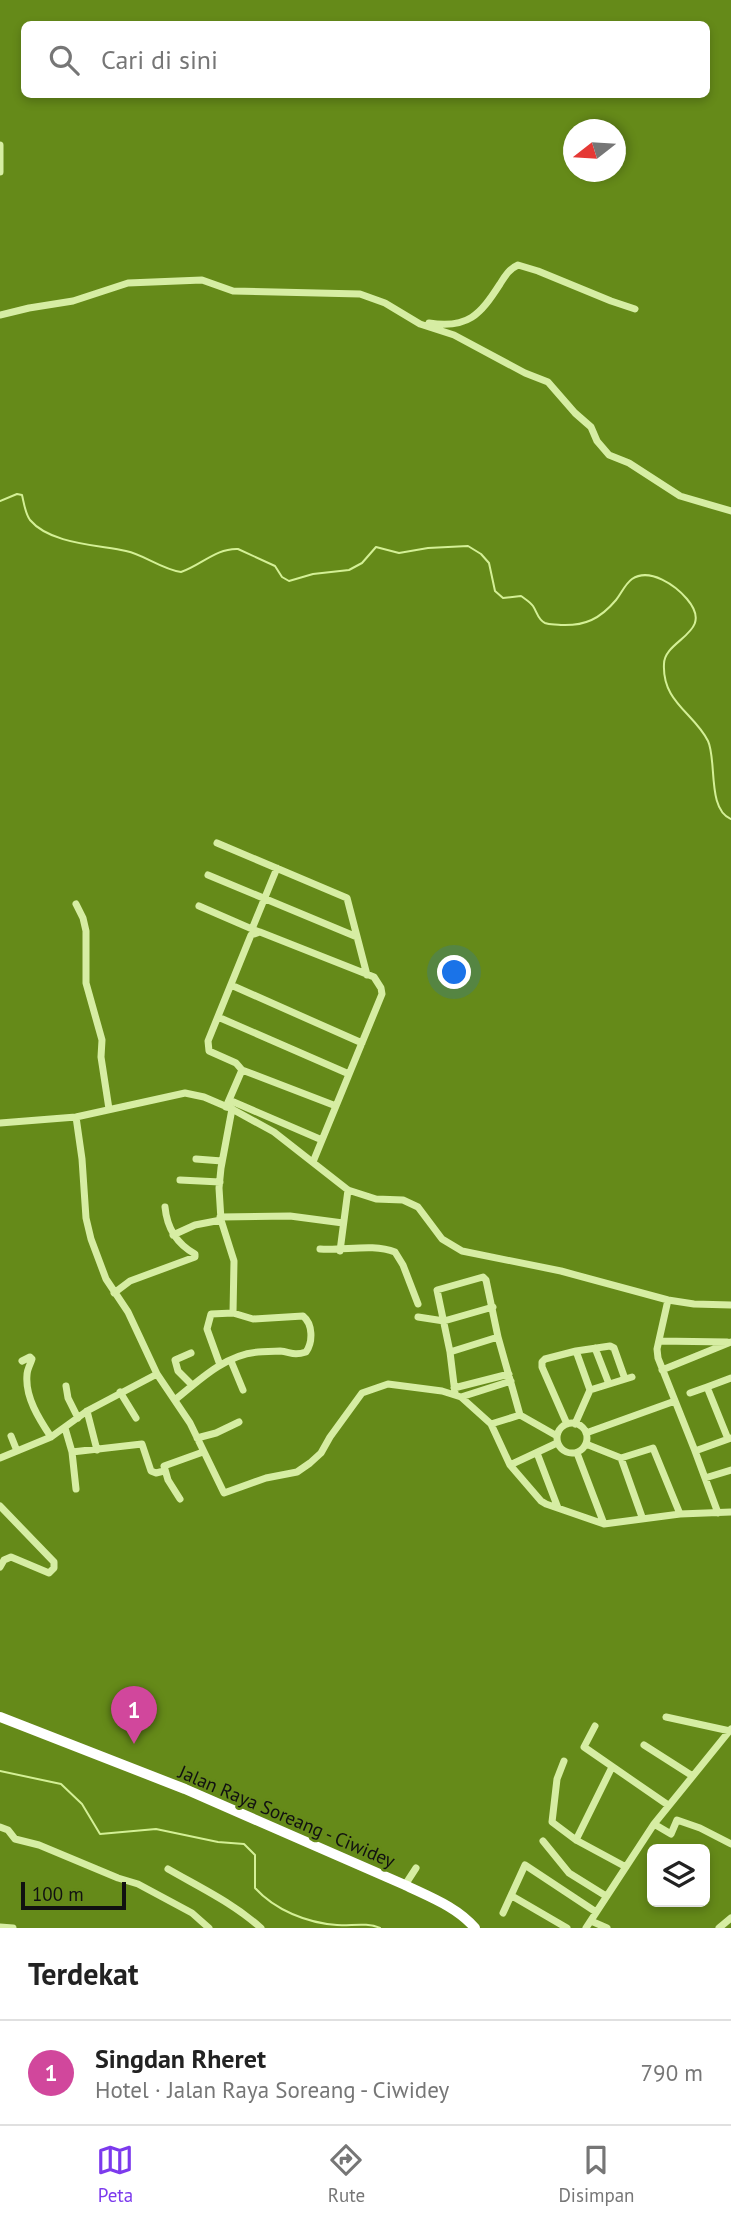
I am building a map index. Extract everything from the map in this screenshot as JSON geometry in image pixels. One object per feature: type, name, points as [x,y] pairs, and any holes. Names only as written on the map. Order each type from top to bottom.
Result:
[{"type":"highway","name":"Jalan Raya Soreang - Ciwidey","points":[[0,1717],[185,1789],[405,1885],[464,1916],[475,1928]]},
{"type":"street","points":[[0,145],[0,172]]},
{"type":"street","points":[[415,321],[447,326],[460,324],[489,302],[509,270],[518,265],[635,309]]},
{"type":"street","points":[[0,315],[73,301],[128,282],[202,280],[233,291],[360,293],[415,321],[454,335],[525,373],[548,382],[575,413],[591,426],[597,441],[609,455],[629,463],[680,496],[731,511]]},
{"type":"street","points":[[217,843],[347,898],[367,975]]},
{"type":"street","points":[[277,868],[264,898],[256,931],[248,940],[207,1047],[214,1055],[236,1063],[242,1070],[336,1106]]},
{"type":"street","points":[[208,875],[357,936]]},
{"type":"street","points":[[76,904],[86,931],[86,983],[102,1040],[101,1057],[109,1110]]},
{"type":"street","points":[[199,906],[379,982],[382,994],[313,1162]]},
{"type":"street","points":[[231,985],[362,1043]]},
{"type":"street","points":[[218,1017],[349,1074]]},
{"type":"street","points":[[233,1313],[234,1261],[221,1219],[220,1182],[229,1105],[242,1070]]},
{"type":"street","points":[[0,1123],[76,1117],[185,1093],[229,1105],[322,1140]]},
{"type":"street","points":[[229,1105],[274,1132],[348,1191],[376,1199],[403,1200],[418,1207],[442,1239],[462,1251],[561,1271],[668,1300],[731,1305]]},
{"type":"street","points":[[76,1117],[86,1218],[91,1239],[114,1293],[128,1312],[157,1374],[197,1438],[220,1489],[227,1494],[266,1478],[297,1472],[310,1463],[321,1453],[365,1391],[388,1384],[457,1393],[510,1378]]},
{"type":"street","points":[[196,1159],[222,1161]]},
{"type":"street","points":[[180,1180],[220,1182]]},
{"type":"street","points":[[340,1251],[348,1191]]},
{"type":"street","points":[[114,1293],[130,1281],[195,1257],[195,1254],[173,1235],[165,1207]]},
{"type":"street","points":[[173,1235],[195,1225],[221,1219],[290,1216],[343,1223]]},
{"type":"street","points":[[320,1249],[340,1251],[381,1248],[395,1252],[418,1304]]},
{"type":"street","points":[[586,1433],[586,1444],[577,1453],[565,1452],[557,1440],[520,1415],[498,1338],[485,1278],[436,1292],[457,1393],[491,1424],[510,1465],[541,1501],[604,1524],[642,1517],[731,1513]]},
{"type":"street","points":[[668,1300],[658,1359],[718,1513]]},
{"type":"street","points":[[418,1317],[444,1321],[493,1307]]},
{"type":"street","points":[[175,1400],[220,1365],[248,1353],[304,1353],[311,1343],[308,1320],[303,1315],[253,1319],[233,1313],[211,1314],[207,1325],[209,1341],[220,1365]]},
{"type":"street","points":[[450,1352],[498,1338]]},
{"type":"street","points":[[659,1341],[731,1342],[662,1370]]},
{"type":"street","points":[[510,1465],[557,1440],[560,1429],[571,1424],[590,1390],[629,1378],[612,1346],[576,1351],[545,1359],[541,1364],[571,1424],[586,1433]]},
{"type":"street","points":[[595,1348],[609,1384]]},
{"type":"street","points":[[576,1351],[590,1390]]},
{"type":"street","points":[[191,1353],[175,1360],[178,1371],[192,1385]]},
{"type":"street","points":[[22,1361],[32,1359],[27,1375],[31,1399],[37,1415],[51,1437]]},
{"type":"street","points":[[231,1361],[243,1390]]},
{"type":"street","points":[[0,1458],[51,1437],[120,1392],[157,1374]]},
{"type":"street","points":[[690,1393],[731,1378]]},
{"type":"street","points":[[66,1386],[68,1398],[78,1418]]},
{"type":"street","points":[[695,1451],[730,1438],[707,1387]]},
{"type":"street","points":[[120,1392],[136,1418]]},
{"type":"street","points":[[586,1433],[675,1401]]},
{"type":"street","points":[[87,1412],[97,1450]]},
{"type":"street","points":[[491,1424],[520,1415]]},
{"type":"street","points":[[197,1438],[239,1422]]},
{"type":"street","points":[[65,1428],[72,1452],[76,1489]]},
{"type":"street","points":[[11,1436],[17,1451]]},
{"type":"street","points":[[72,1452],[142,1444],[151,1471],[164,1471]]},
{"type":"street","points":[[586,1444],[621,1458],[651,1447],[655,1449],[680,1514]]},
{"type":"street","points":[[180,1500],[164,1471],[164,1466],[203,1452]]},
{"type":"street","points":[[537,1452],[558,1508]]},
{"type":"street","points":[[577,1453],[604,1524]]},
{"type":"street","points":[[621,1458],[642,1517]]},
{"type":"street","points":[[705,1478],[731,1470]]},
{"type":"street","points":[[0,1506],[54,1562],[54,1568],[49,1573],[11,1557],[1,1561]]},
{"type":"street","points":[[607,1928],[588,1924],[654,1824],[730,1730],[666,1717]]},
{"type":"street","points":[[594,1726],[584,1747],[668,1805]]},
{"type":"street","points":[[644,1745],[691,1776]]},
{"type":"street","points":[[564,1761],[557,1779],[552,1822],[576,1840],[626,1867]]},
{"type":"street","points":[[576,1840],[612,1767]]},
{"type":"street","points":[[654,1824],[671,1833],[677,1820],[731,1844]]},
{"type":"street","points":[[0,1827],[8,1830],[15,1839],[51,1849],[138,1884],[192,1913],[209,1928]]},
{"type":"street","points":[[542,1841],[569,1873],[606,1896]]},
{"type":"street","points":[[503,1913],[525,1865],[596,1912]]},
{"type":"street","points":[[405,1885],[416,1867]]},
{"type":"street","points":[[168,1869],[210,1890],[261,1928]]},
{"type":"street","points":[[512,1896],[567,1928]]},
{"type":"street","points":[[719,1928],[731,1918]]},
{"type":"street","points":[[0,1927],[13,1928]]},
{"type":"waterway","points":[[0,501],[17,494],[22,495],[30,520],[50,534],[75,542],[133,553],[181,572],[222,551],[238,549],[275,566],[282,577],[289,581],[313,574],[349,570],[362,563],[376,547],[399,553],[468,546],[489,563],[495,591],[503,598],[521,596],[533,606],[541,620],[549,624],[585,623],[610,607],[632,579],[647,575],[662,580],[687,599],[696,620],[692,628],[666,655],[664,664],[668,688],[708,741],[719,806],[723,814],[731,819]]},
{"type":"waterway","points":[[0,1771],[61,1784],[82,1804],[100,1834],[156,1829],[218,1842],[244,1844],[255,1855],[255,1888],[272,1903],[303,1918],[326,1924],[380,1928]]},
{"type":"place","name":"Singdan Rheret","points":[[134,1744]]}]
